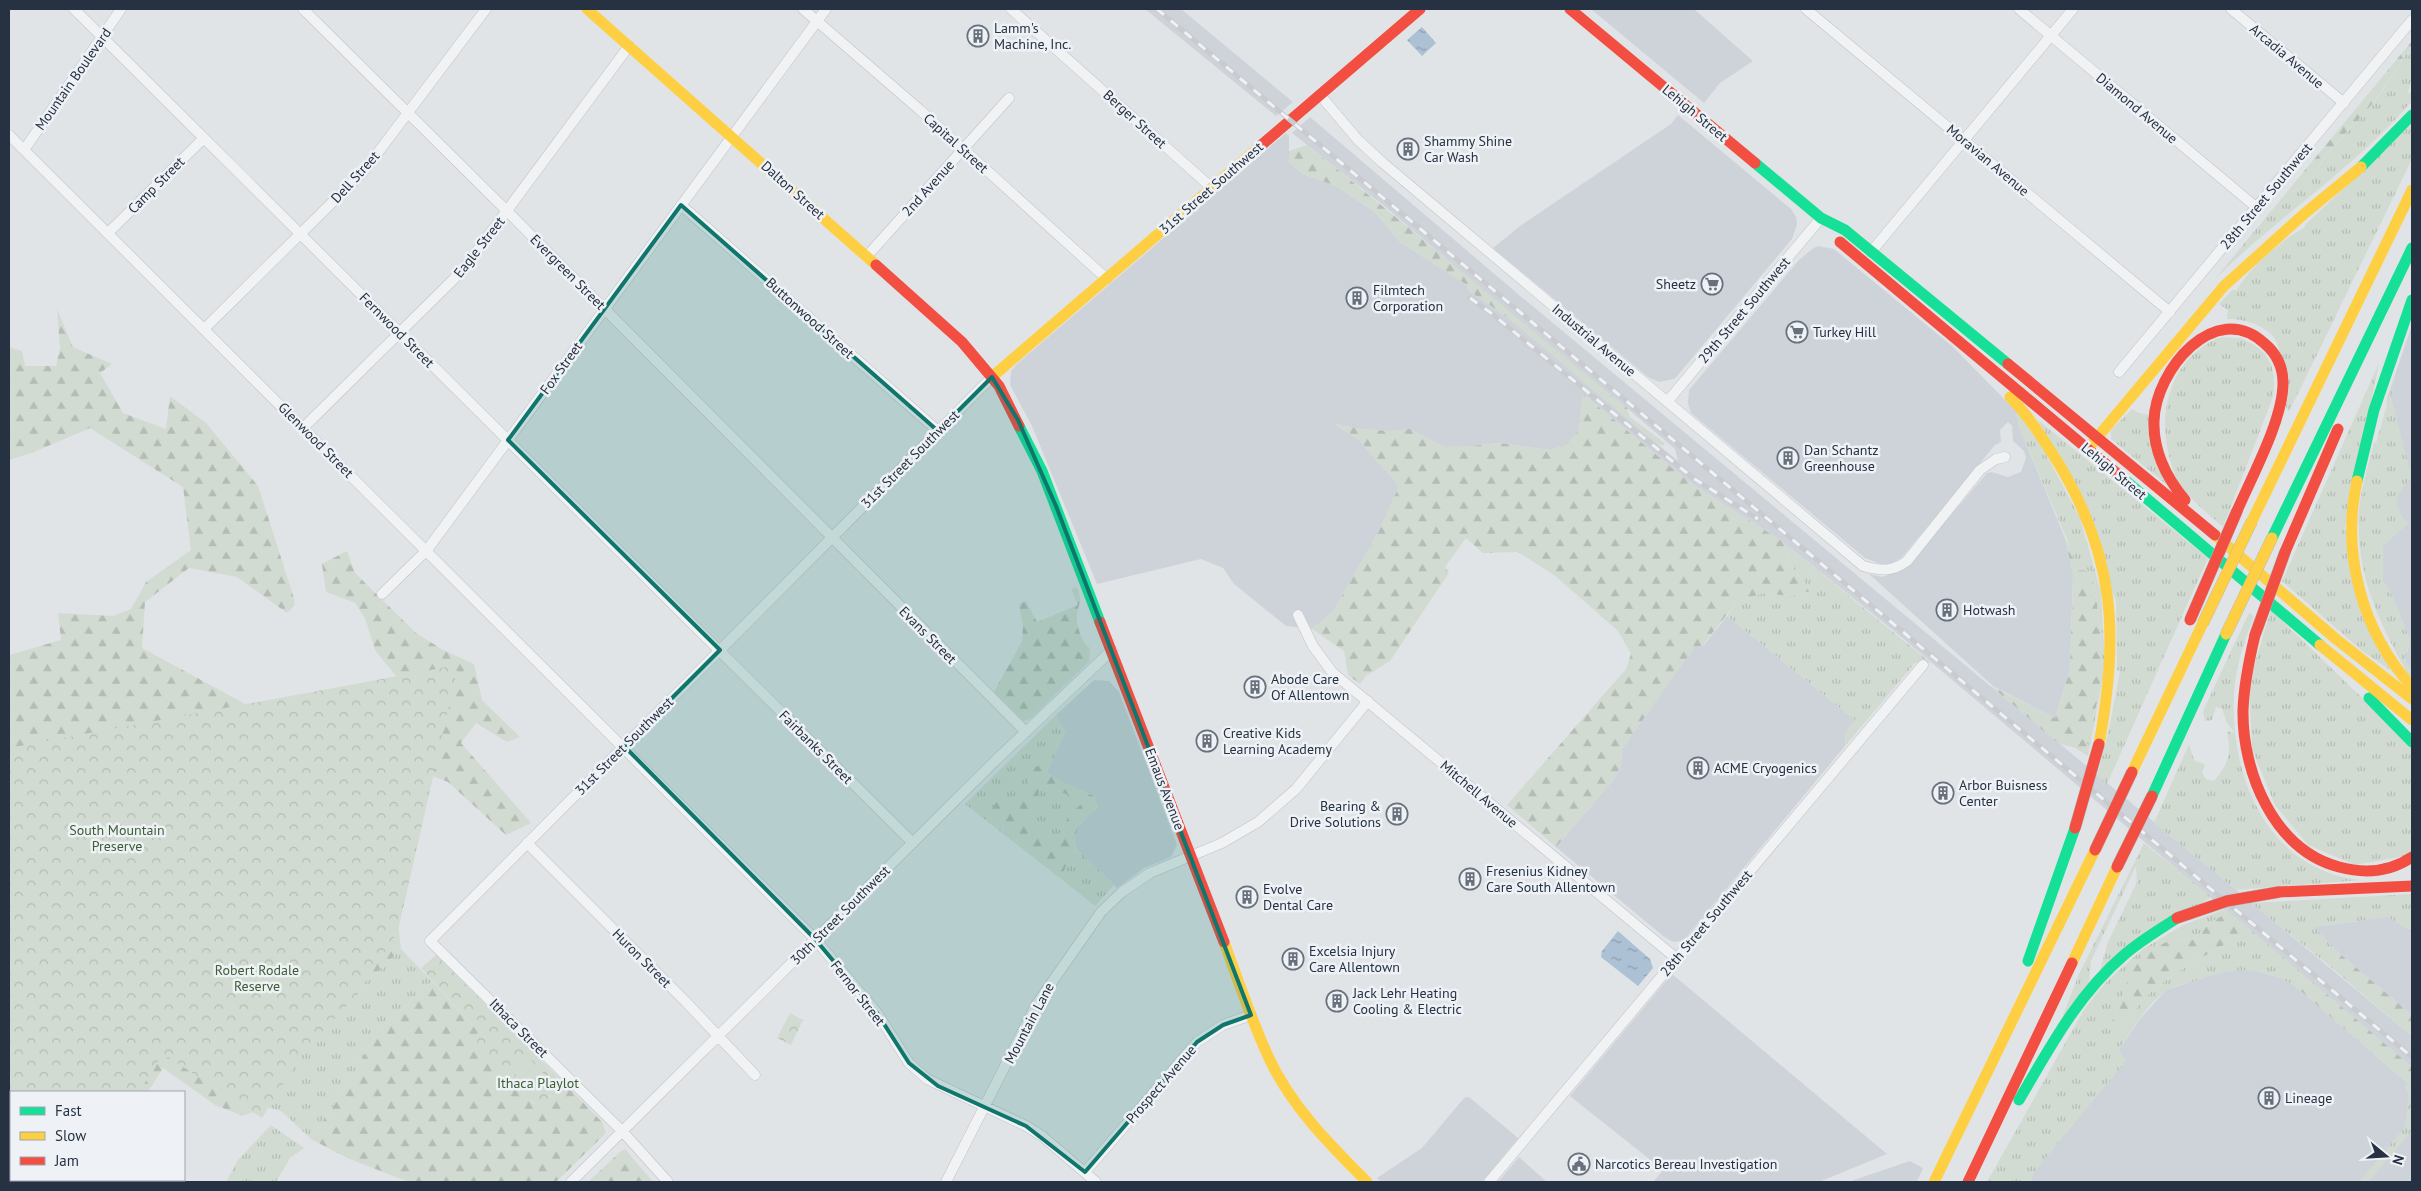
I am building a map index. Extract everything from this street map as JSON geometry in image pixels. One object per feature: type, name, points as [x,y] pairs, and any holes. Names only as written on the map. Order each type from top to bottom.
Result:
[{"type":"main road","name":"Dalton Street","points":[[587,9],[962,342],[992,377]]},
{"type":"main road","name":"31st Street Southwest","points":[[992,377],[1420,9]]},
{"type":"main road","name":"Lehigh Street","points":[[1570,9],[1821,218],[1845,230],[2098,437],[2336,639],[2412,699]]},
{"type":"main road","points":[[2087,450],[2224,286],[2304,214],[2361,167],[2412,115]]},
{"type":"main road","points":[[1934,1182],[2134,769],[2346,322],[2412,190]]},
{"type":"main road","name":"Lehigh Street","points":[[1821,218],[1832,235],[1959,343],[2281,614],[2412,720]]},
{"type":"main road","points":[[1969,1182],[2152,796],[2226,634],[2412,248]]},
{"type":"main road","points":[[2412,260],[2285,552],[2255,635],[2247,665],[2243,694],[2243,731],[2252,776],[2274,818],[2288,836],[2305,851],[2328,864],[2357,871],[2387,870],[2412,857]]},
{"type":"main road","points":[[2412,300],[2381,384],[2368,427],[2350,529],[2357,581],[2364,606],[2387,654],[2412,687]]},
{"type":"main road","points":[[2134,769],[2187,629],[2276,414],[2283,376],[2277,359],[2264,341],[2254,334],[2234,329],[2212,332],[2182,354],[2173,365],[2160,389],[2154,419],[2157,450],[2168,478],[2215,538]]},
{"type":"main road","points":[[1959,343],[2030,419],[2069,478],[2090,521],[2108,588],[2113,637],[2111,678],[2099,744],[2075,828],[1999,1045]]},
{"type":"main road","name":"Emaus Avenue","points":[[992,377],[1018,420],[1042,471],[1268,1057],[1285,1089],[1301,1112],[1324,1140],[1367,1182]]},
{"type":"main road","points":[[2281,614],[2412,742]]},
{"type":"main road","points":[[1969,1182],[2082,998],[2128,950],[2177,918],[2203,906],[2241,896],[2279,892],[2412,886]]},
{"type":"street","name":"Fernwood Street","points":[[74,9],[720,650]]},
{"type":"street","name":"Mountain Boulevard","points":[[24,150],[121,9]]},
{"type":"street","name":"Dell Street","points":[[204,329],[364,171],[486,9]]},
{"type":"street","name":"Capital Street","points":[[803,9],[963,149],[1107,279]]},
{"type":"street","name":"Fox Street","points":[[382,594],[427,550],[826,9]]},
{"type":"street","name":"Berger Street","points":[[1011,9],[1212,188]]},
{"type":"street","name":"Moravian Avenue","points":[[1806,9],[2170,312]]},
{"type":"street","name":"Diamond Avenue","points":[[2019,9],[2256,207]]},
{"type":"street","points":[[1871,252],[2073,9]]},
{"type":"street","name":"Arcadia Avenue","points":[[2231,9],[2344,102]]},
{"type":"street","name":"Evergreen Street","points":[[307,11],[832,538]]},
{"type":"street","name":"28th Street Southwest","points":[[2119,372],[2412,20]]},
{"type":"street","name":"Eagle Street","points":[[304,428],[462,271],[629,46]]},
{"type":"street","name":"Industrial Avenue","points":[[1320,95],[1358,140],[1383,163],[1863,566],[1879,571],[1895,569],[1906,560],[1980,470],[1991,461],[2005,457]]},
{"type":"street","name":"2nd Avenue","points":[[866,256],[1009,98]]},
{"type":"street","name":"Glenwood Street","points":[[9,134],[624,746]]},
{"type":"street","name":"Camp Street","points":[[108,233],[204,138]]},
{"type":"street","name":"Buttonwood Street","points":[[681,204],[938,432]]},
{"type":"street","name":"29th Street Southwest","points":[[1667,402],[1821,218]]},
{"type":"street","name":"31st Street Southwest","points":[[430,941],[992,377]]},
{"type":"street","name":"Evans Street","points":[[832,538],[1026,732]]},
{"type":"street","name":"Mitchell Avenue","points":[[1298,615],[1313,646],[1332,672],[1677,959]]},
{"type":"street","name":"Fairbanks Street","points":[[720,650],[913,843]]},
{"type":"street","name":"30th Street Southwest","points":[[571,1182],[815,939],[1112,650]]},
{"type":"street","name":"28th Street Southwest","points":[[1489,1182],[1923,665]]},
{"type":"street","points":[[1191,856],[1237,836],[1278,806],[1311,771],[1368,701]]},
{"type":"street","name":"Fernor Street","points":[[624,746],[815,939],[877,1013],[909,1063],[938,1086],[986,1105],[1034,1131],[1096,1182]]},
{"type":"street","name":"Huron Street","points":[[527,843],[719,1035],[755,1075]]},
{"type":"street","name":"Mountain Lane","points":[[946,1182],[1036,1005],[1101,912],[1137,880],[1191,856]]},
{"type":"street","name":"Ithaca Street","points":[[430,941],[623,1132],[668,1182]]},
{"type":"street","name":"Prospect Avenue","points":[[1085,1172],[1198,1042],[1223,1025],[1251,1015]]},
{"type":"highlighted area","points":[[681,205],[938,431],[992,377],[1018,420],[1056,506],[1251,1015],[1223,1025],[1197,1042],[1085,1172],[1026,1126],[938,1086],[909,1063],[877,1013],[815,939],[624,746],[720,650],[508,440]]},
{"type":"shaded area","points":[[1145,9],[1181,9],[1293,102],[1276,116]]},
{"type":"shaded area","points":[[1591,9],[1694,9],[1753,61],[1720,83],[1704,103]]},
{"type":"shaded area","points":[[1678,115],[1791,209],[1796,217],[1797,224],[1792,239],[1678,375],[1674,379],[1659,382],[1648,377],[1493,248],[1520,226],[1671,124]]},
{"type":"shaded area","points":[[1310,117],[1518,294],[2412,1036],[2412,1067],[1894,631],[1783,542],[1689,482],[1583,394],[1579,430],[1567,445],[1550,450],[1499,443],[1463,447],[1442,446],[1411,430],[1360,429],[1335,424],[1360,441],[1399,486],[1379,531],[1333,612],[1312,629],[1286,626],[1234,584],[1223,568],[1201,559],[1097,584],[1032,426],[1010,385],[1011,371],[1286,133],[1289,136],[1289,162],[1303,174],[1336,186],[1375,212],[1400,242],[1467,285],[1468,290],[1510,319],[1678,461],[1675,449],[1634,414],[1517,319],[1389,210],[1292,133]]},
{"type":"shaded area","points":[[1818,246],[1834,249],[1952,346],[2016,411],[2019,427],[2065,538],[2073,574],[2070,669],[2055,718],[1993,686],[1869,574],[1882,577],[1905,569],[1987,473],[1992,472],[2008,477],[2021,472],[2026,458],[2024,451],[2013,441],[2012,426],[2008,422],[2000,430],[2001,442],[1995,445],[1902,557],[1891,564],[1883,565],[1865,558],[1691,413],[1688,403],[1689,390],[1799,260]]},
{"type":"shaded area","points":[[2412,325],[2412,669],[2405,662],[2410,640],[2390,591],[2383,582],[2383,546],[2387,398]]},
{"type":"shaded area","points":[[1727,616],[1855,720],[1846,732],[1845,746],[1683,941],[1673,942],[1663,936],[1556,847],[1614,779],[1621,765],[1622,749],[1694,647],[1704,645]]},
{"type":"shaded area","points":[[1094,680],[1109,681],[1119,692],[1177,845],[1171,857],[1144,868],[1117,888],[1077,849],[1074,838],[1075,832],[1088,815],[1098,808],[1094,796],[1055,779],[1047,772],[1065,732],[1056,715]]},
{"type":"shaded area","points":[[2412,894],[2412,1015],[2339,953],[2313,927],[2366,920]]},
{"type":"shaded area","points":[[2249,969],[2281,978],[2294,985],[2412,1087],[2412,1182],[2030,1182],[2034,1172],[2140,1019],[2166,990],[2224,971]]},
{"type":"shaded area","points":[[1672,974],[1887,1154],[1819,1182],[1653,1182],[1663,1170],[1570,1096]]},
{"type":"shaded area","points":[[1469,1097],[1518,1138],[1482,1182],[1381,1182],[1377,1178],[1422,1148],[1464,1098]]},
{"type":"shaded area","points":[[1519,1157],[1547,1182],[1498,1182]]},
{"type":"shaded area","points":[[1910,1161],[1923,1168],[1917,1182],[1848,1182]]},
{"type":"green space","points":[[2412,41],[2412,51],[2406,54],[2373,103],[2325,157],[2309,185],[2286,193]]},
{"type":"green space","points":[[2412,51],[2412,77],[2408,93],[2412,92],[2412,101],[2365,149],[2263,235],[2214,280],[2286,193],[2309,185],[2326,157],[2373,103],[2406,54]]},
{"type":"green space","points":[[2412,124],[2412,159],[2289,412],[2285,405],[2283,374],[2274,337],[2255,324],[2227,319],[2228,310],[2219,304],[2232,290],[2237,290],[2249,273],[2267,255],[2286,239],[2304,228]]},
{"type":"green space","points":[[1307,145],[1627,408],[1630,417],[1665,443],[1663,446],[1658,444],[1510,319],[1468,290],[1467,285],[1400,242],[1375,212],[1336,186],[1303,174],[1289,162],[1289,151]]},
{"type":"green space","name":"Robert Rodale Reserve","points":[[57,309],[73,347],[112,364],[100,373],[123,413],[166,429],[170,396],[206,423],[258,486],[293,595],[295,605],[287,613],[237,577],[189,568],[145,602],[142,648],[391,783],[400,681],[375,650],[365,618],[355,603],[326,592],[322,564],[347,551],[355,573],[416,633],[443,650],[474,664],[482,700],[520,737],[507,742],[476,723],[461,743],[531,823],[506,835],[448,782],[430,775],[396,902],[401,949],[287,1061],[243,1116],[215,1105],[163,1068],[149,1091],[10,1091],[10,1181],[169,1182],[9,1182],[9,655],[61,640],[58,613],[113,616],[131,609],[146,582],[191,550],[183,487],[90,428],[34,452],[9,460],[9,347],[22,351],[25,366],[56,366],[60,348]]},
{"type":"green space","points":[[2240,338],[2265,354],[2272,368],[2274,386],[2273,397],[2223,527],[2183,490],[2178,482],[2167,448],[2166,412],[2169,394],[2176,378],[2185,363],[2198,350],[2217,339]]},
{"type":"green space","points":[[2379,363],[2345,528],[2390,670],[2361,650],[2282,581]]},
{"type":"green space","points":[[2396,373],[2391,397],[2412,479],[2401,489],[2397,500],[2399,512],[2409,523],[2383,546],[2383,582],[2390,591],[2410,640],[2405,661],[2412,669],[2412,682],[2372,600],[2361,558],[2359,535],[2359,510],[2363,485],[2374,442],[2376,443]]},
{"type":"green space","points":[[1583,394],[1689,482],[1783,542],[1792,567],[1811,591],[1791,596],[1762,593],[1736,603],[1703,645],[1694,648],[1622,749],[1621,765],[1614,779],[1556,847],[1507,805],[1626,669],[1631,654],[1618,631],[1554,575],[1518,552],[1483,553],[1466,538],[1445,567],[1449,573],[1390,661],[1366,676],[1360,684],[1348,675],[1344,651],[1312,629],[1333,612],[1379,531],[1399,486],[1360,441],[1334,423],[1360,429],[1390,431],[1411,429],[1442,446],[1463,447],[1499,443],[1550,450],[1567,445],[1579,430]]},
{"type":"green space","points":[[2132,409],[2139,413],[2150,415],[2166,484],[2111,439],[2111,430]]},
{"type":"green space","points":[[2016,411],[2033,430],[2080,518],[2101,592],[2105,666],[2090,746],[2086,743],[2098,698],[2101,666],[2099,618],[2091,571],[2076,570],[2068,542],[2019,427]]},
{"type":"green space","points":[[2038,420],[2208,558],[2107,784],[2097,776],[2109,729],[2120,671],[2117,670],[2116,601]]},
{"type":"green space","points":[[2065,538],[2072,552],[2076,570],[2091,571],[2099,618],[2100,682],[2097,704],[2086,743],[2090,746],[2088,756],[2075,748],[2058,743],[1991,686],[2055,718],[2070,669],[2073,574]]},
{"type":"green space","points":[[1783,542],[1931,663],[1915,663],[1845,746],[1846,732],[1855,720],[1727,616],[1736,603],[1762,593],[1791,596],[1811,591],[1792,567]]},
{"type":"green space","points":[[1077,587],[1080,602],[1077,623],[1082,639],[1090,648],[1089,662],[1031,718],[1024,721],[994,692],[1022,641],[1023,625],[1019,604],[1026,601],[1037,622],[1078,605],[1071,589]]},
{"type":"green space","points":[[2271,610],[2412,746],[2412,851],[2405,856],[2355,865],[2308,845],[2275,805],[2252,749],[2249,682]]},
{"type":"green space","points":[[2249,613],[2254,616],[2236,673],[2234,715],[2237,748],[2245,780],[2258,810],[2276,836],[2300,857],[2328,872],[2362,880],[2236,890],[2154,823],[2189,744],[2194,760],[2205,765],[2202,773],[2206,779],[2214,781],[2226,763],[2229,752],[2227,731],[2235,733],[2227,723],[2222,709],[2216,707],[2212,720],[2205,721],[2203,711]]},
{"type":"green space","name":"South Mountain Preserve","points":[[452,666],[457,671],[398,931],[358,994],[303,1052],[262,1118],[163,1054],[140,1091],[10,1091],[10,1181],[85,1182],[9,1182],[9,748]]},
{"type":"green space","points":[[1056,715],[1065,732],[1050,766],[1043,764],[1032,774],[1015,811],[1003,824],[1002,833],[965,804]]},
{"type":"green space","points":[[1043,764],[1050,766],[1047,772],[1055,779],[1094,796],[1098,808],[1083,821],[1077,831],[1077,849],[1069,857],[1061,879],[1002,833],[1003,824],[990,812],[1001,795],[1015,810],[1035,767]],"holes":[[[1042,785],[1085,801],[1070,814],[1056,840],[1026,820]]]},
{"type":"green space","points":[[1042,785],[1086,801],[1070,814],[1056,840],[1026,820]]},
{"type":"green space","points":[[2144,843],[2211,897],[2100,970],[2108,942],[2137,882],[2136,866],[2091,961],[2089,982],[2060,1023],[2079,974]]},
{"type":"green space","points":[[1077,849],[1114,885],[1095,906],[1061,879],[1069,857]]},
{"type":"green space","points":[[2412,894],[2412,932],[2388,917],[2314,927],[2339,953],[2332,968],[2251,903]]},
{"type":"green space","points":[[2226,909],[2229,912],[2209,923],[2194,940],[2174,939],[2121,1000],[2113,1019],[2119,1031],[2142,1001],[2157,987],[2192,963],[2241,935],[2241,922],[2316,985],[2302,981],[2294,985],[2267,974],[2243,970],[2219,974],[2169,989],[2153,1002],[2118,1050],[2126,1061],[2034,1172],[2030,1182],[1987,1182],[2085,1008],[2108,980],[2143,949],[2183,925]]},
{"type":"green space","points":[[2229,912],[2241,922],[2241,935],[2192,963],[2157,987],[2142,1001],[2119,1031],[2111,1032],[2113,1019],[2132,969],[2151,949],[2174,939],[2194,940],[2209,923]]},
{"type":"green space","points":[[401,949],[432,981],[377,1032],[341,1095],[311,1139],[281,1111],[265,1107],[243,1116],[287,1061]]},
{"type":"green space","points":[[2339,953],[2412,1015],[2412,1036],[2332,968]]},
{"type":"green space","name":"Ithaca Playlot","points":[[436,955],[570,1089],[535,1104],[476,1043],[478,1031],[421,968]]},
{"type":"green space","points":[[432,981],[478,1031],[534,1104],[570,1089],[602,1122],[606,1133],[556,1182],[409,1182],[347,1158],[311,1139],[341,1095],[377,1032]]},
{"type":"green space","points":[[2301,981],[2316,985],[2412,1067],[2412,1087],[2294,985]]},
{"type":"green space","points":[[790,1013],[803,1020],[791,1045],[777,1038]]},
{"type":"green space","points":[[526,1055],[552,1082],[537,1097],[511,1070]]},
{"type":"green space","points":[[2404,1082],[2412,1089],[2412,1134],[2410,1133],[2368,1182],[2359,1182],[2405,1127],[2409,1096]]},
{"type":"green space","points":[[271,1125],[304,1148],[290,1158],[276,1182],[226,1182],[238,1160]]},
{"type":"green space","points":[[625,1149],[653,1182],[588,1182],[621,1151]]},
{"type":"water","points":[[1422,27],[1436,43],[1422,56],[1407,40]]},
{"type":"water","points":[[1618,931],[1650,959],[1653,968],[1638,986],[1601,957],[1602,951]]},
{"type":"railway","points":[[1157,9],[2412,1057]]},
{"type":"railway","points":[[1470,298],[1491,313],[1693,478],[1758,519]]},
{"type":"traffic: fast","points":[[2361,167],[2412,115]]},
{"type":"traffic: fast","points":[[1755,163],[1821,218],[1845,230],[2008,364]]},
{"type":"traffic: fast","points":[[2272,538],[2412,248]]},
{"type":"traffic: fast","points":[[2357,481],[2374,410],[2412,300]]},
{"type":"traffic: fast","points":[[1019,426],[1042,471],[1100,622]]},
{"type":"traffic: fast","points":[[2120,476],[2320,645]]},
{"type":"traffic: fast","points":[[2152,796],[2226,634]]},
{"type":"traffic: fast","points":[[2369,698],[2412,742]]},
{"type":"traffic: fast","points":[[2028,961],[2075,828]]},
{"type":"traffic: fast","points":[[2019,1100],[2066,1023],[2092,987],[2130,950],[2177,918]]},
{"type":"traffic: slow","points":[[587,9],[876,265]]},
{"type":"traffic: slow","points":[[992,377],[1258,148]]},
{"type":"traffic: slow","points":[[2090,446],[2224,286],[2304,214],[2361,167]]},
{"type":"traffic: slow","points":[[2252,521],[2412,190]]},
{"type":"traffic: slow","points":[[2010,397],[2041,436],[2077,496],[2091,531],[2101,565],[2108,598],[2110,633],[2109,668],[2099,744]]},
{"type":"traffic: slow","points":[[2357,481],[2352,536],[2354,563],[2360,590],[2368,616],[2380,641],[2412,687]]},
{"type":"traffic: slow","points":[[2203,623],[2252,521]]},
{"type":"traffic: slow","points":[[2215,535],[2336,639],[2412,699]]},
{"type":"traffic: slow","points":[[2226,634],[2272,538]]},
{"type":"traffic: slow","points":[[2132,772],[2203,623]]},
{"type":"traffic: slow","points":[[2320,645],[2412,720]]},
{"type":"traffic: slow","points":[[1934,1182],[2095,850]]},
{"type":"traffic: slow","points":[[2072,963],[2117,867]]},
{"type":"traffic: slow","points":[[1224,942],[1256,1028],[1277,1074],[1312,1124],[1367,1182]]},
{"type":"traffic: jam","points":[[1258,148],[1420,9]]},
{"type":"traffic: jam","points":[[1570,9],[1755,163]]},
{"type":"traffic: jam","points":[[1840,242],[2120,476]]},
{"type":"traffic: jam","points":[[876,265],[962,342],[999,386],[1019,426]]},
{"type":"traffic: jam","points":[[2185,500],[2172,482],[2158,453],[2154,432],[2157,401],[2165,381],[2176,362],[2191,346],[2208,335],[2226,329],[2245,331],[2264,343],[2272,351],[2280,366],[2283,383],[2282,398],[2272,431],[2237,511]]},
{"type":"traffic: jam","points":[[2008,364],[2215,535]]},
{"type":"traffic: jam","points":[[2285,552],[2338,429]]},
{"type":"traffic: jam","points":[[2190,620],[2237,511]]},
{"type":"traffic: jam","points":[[2255,635],[2285,552]]},
{"type":"traffic: jam","points":[[1100,622],[1224,942]]},
{"type":"traffic: jam","points":[[2255,635],[2244,691],[2244,734],[2248,758],[2256,782],[2266,805],[2280,826],[2296,844],[2316,858],[2339,867],[2358,871],[2386,869],[2412,857]]},
{"type":"traffic: jam","points":[[2075,828],[2099,744]]},
{"type":"traffic: jam","points":[[2095,850],[2132,772]]},
{"type":"traffic: jam","points":[[2117,867],[2152,796]]},
{"type":"traffic: jam","points":[[2279,892],[2412,886]]},
{"type":"traffic: jam","points":[[2177,918],[2227,901],[2279,892]]},
{"type":"traffic: jam","points":[[1968,1182],[2072,963]]},
{"type":"place","name":"Lamm's Machine, Inc.","points":[[978,36]]},
{"type":"place","name":"Shammy Shine Car Wash","points":[[1408,149]]},
{"type":"place","name":"Sheetz","points":[[1712,284]]},
{"type":"place","name":"Filmtech Corporation","points":[[1357,298]]},
{"type":"place","name":"Turkey Hill","points":[[1797,332]]},
{"type":"place","name":"Dan Schantz Greenhouse","points":[[1788,458]]},
{"type":"place","name":"Hotwash","points":[[1947,610]]},
{"type":"place","name":"Abode Care Of Allentown","points":[[1255,687]]},
{"type":"place","name":"Creative Kids Learning Academy","points":[[1207,741]]},
{"type":"place","name":"ACME Cryogenics","points":[[1698,768]]},
{"type":"place","name":"Arbor Buisness Center","points":[[1943,793]]},
{"type":"place","name":"Bearing & Drive Solutions","points":[[1397,814]]},
{"type":"place","name":"Fresenius Kidney Care South Allentown","points":[[1470,879]]},
{"type":"place","name":"Evolve Dental Care","points":[[1247,897]]},
{"type":"place","name":"Excelsia Injury Care Allentown","points":[[1293,959]]},
{"type":"place","name":"Jack Lehr Heating Cooling & Electric","points":[[1337,1001]]},
{"type":"place","name":"Lineage","points":[[2269,1098]]},
{"type":"place","name":"Narcotics Bereau Investigation","points":[[1579,1164]]}]
